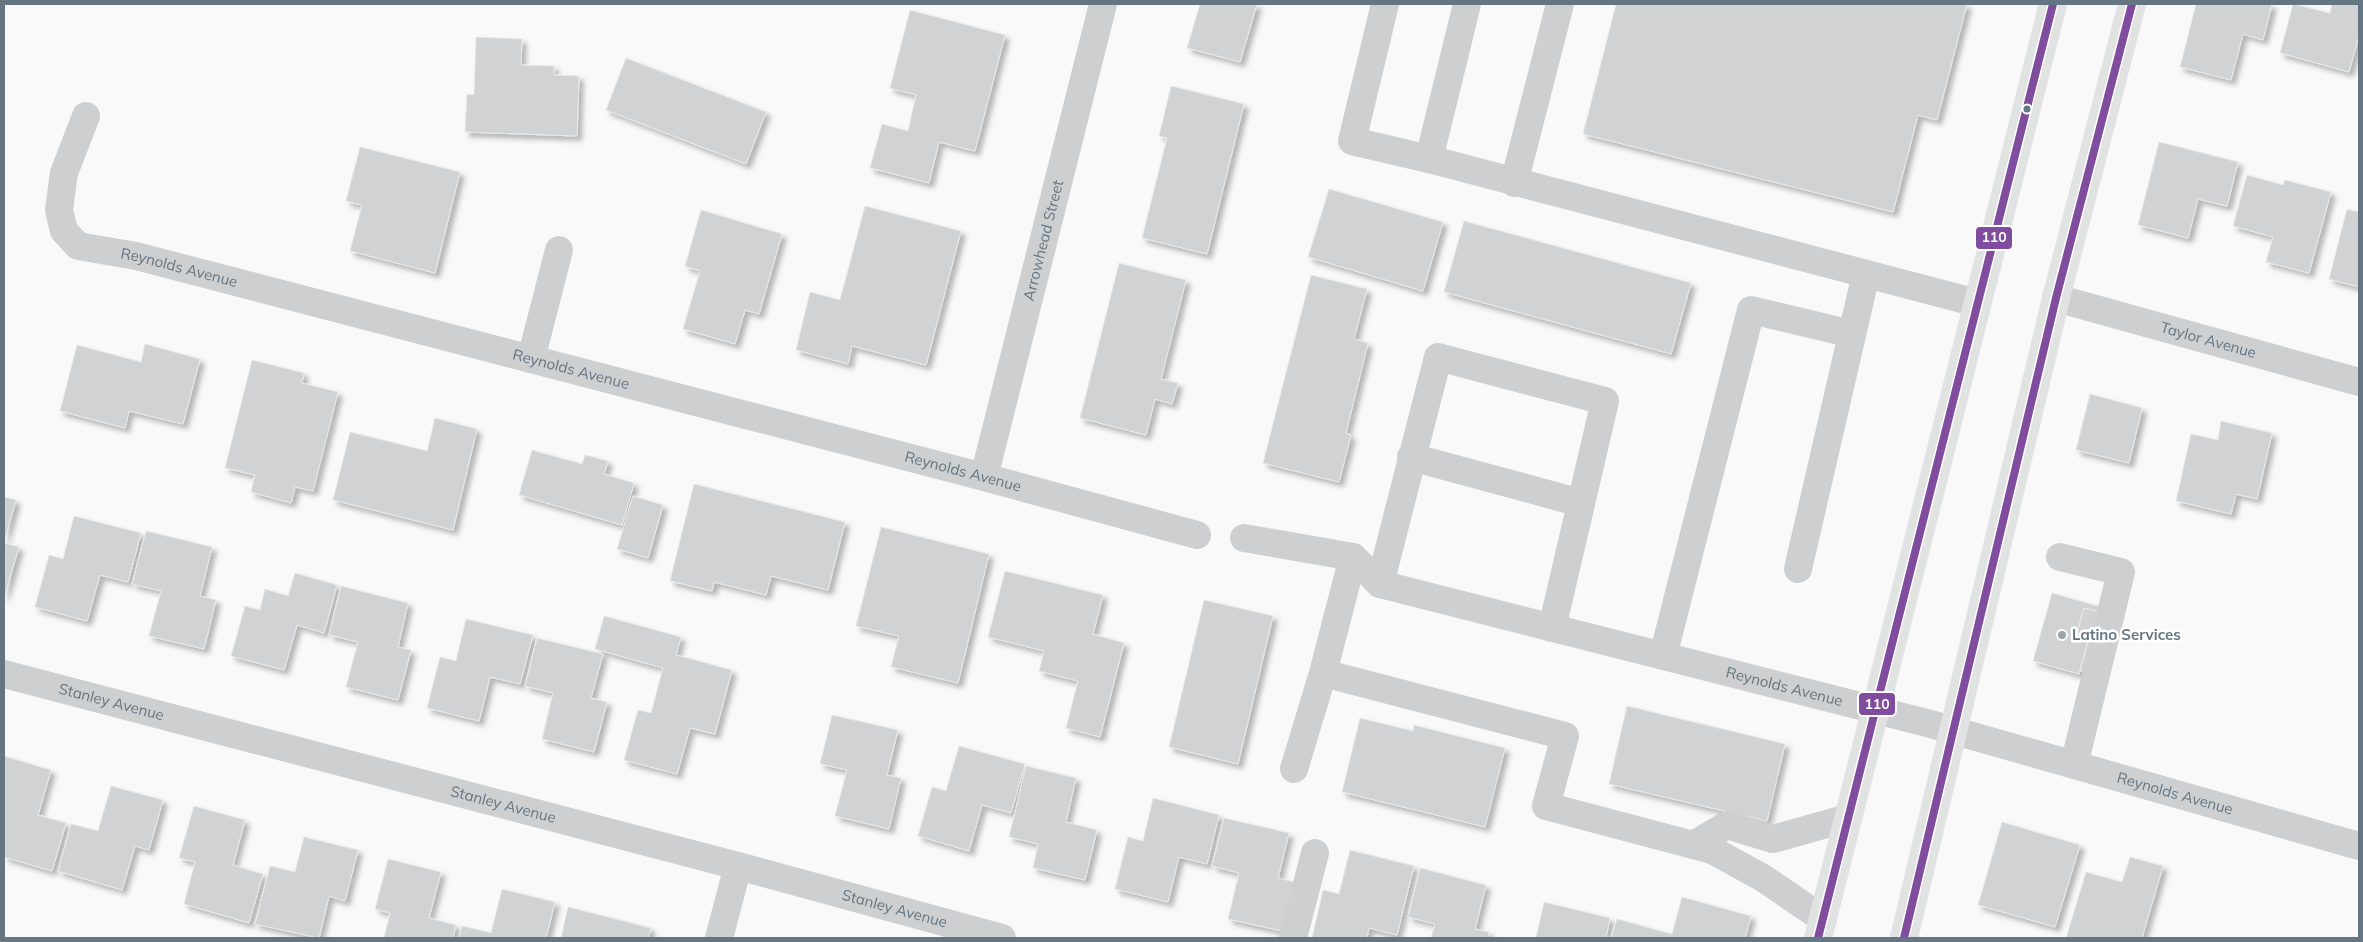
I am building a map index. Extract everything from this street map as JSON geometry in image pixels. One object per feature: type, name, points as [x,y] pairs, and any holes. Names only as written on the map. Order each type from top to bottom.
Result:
[{"type":"main road","points":[[1820,929],[2053,4]]},
{"type":"main road","points":[[1904,938],[1955,731],[2056,298],[2132,4]]},
{"type":"street","name":"Arrowhead Street","points":[[984,476],[1103,4]]},
{"type":"street","points":[[1385,4],[1352,141],[1429,159],[1514,183],[1977,303]]},
{"type":"street","points":[[1429,159],[1467,4]]},
{"type":"street","points":[[1514,183],[1560,4]]},
{"type":"street","name":"Reynolds Avenue","points":[[86,116],[64,172],[59,210],[64,231],[78,246],[136,256],[984,476],[1197,535]]},
{"type":"street","points":[[531,359],[559,250]]},
{"type":"street","points":[[1798,569],[1866,274]]},
{"type":"street","name":"Taylor Avenue","points":[[2056,298],[2359,382]]},
{"type":"street","points":[[1662,656],[1751,310],[1852,334]]},
{"type":"street","points":[[1380,584],[1438,357],[1605,401],[1552,628]]},
{"type":"street","points":[[1411,457],[1581,503]]},
{"type":"street","points":[[1244,538],[1353,557],[1380,584]]},
{"type":"street","points":[[1294,769],[1324,672],[1353,557]]},
{"type":"street","points":[[2060,557],[2121,572],[2074,765]]},
{"type":"street","name":"Reynolds Avenue","points":[[1380,584],[1875,709],[2359,846]]},
{"type":"street","points":[[1324,672],[1565,736],[1546,806],[1712,850],[1764,878],[1820,929]]},
{"type":"street","name":"Stanley Avenue","points":[[4,674],[738,866],[1002,938]]},
{"type":"street","points":[[1693,846],[1727,824],[1773,839],[1848,818]]},
{"type":"street","points":[[1293,938],[1315,853]]},
{"type":"street","points":[[719,938],[738,866]]},
{"type":"building","points":[[1200,4],[1257,4],[1240,62],[1187,48]]},
{"type":"building","points":[[1616,4],[1967,4],[1937,120],[1918,115],[1893,212],[1583,134]]},
{"type":"building","points":[[2196,4],[2272,4],[2263,40],[2243,34],[2231,80],[2180,67]]},
{"type":"building","points":[[2293,4],[2330,13],[2332,4],[2359,4],[2359,36],[2349,72],[2280,53]]},
{"type":"building","points":[[910,10],[1005,35],[975,151],[939,142],[929,183],[870,168],[882,124],[908,131],[916,95],[890,88]]},
{"type":"building","points":[[476,37],[522,39],[521,65],[554,66],[554,75],[579,76],[577,136],[465,132],[467,94],[474,95]]},
{"type":"building","points":[[626,58],[766,112],[746,164],[606,110]]},
{"type":"building","points":[[1171,86],[1244,104],[1207,254],[1142,238],[1167,138],[1159,136]]},
{"type":"building","points":[[2159,142],[2238,162],[2227,206],[2198,199],[2188,238],[2138,225]]},
{"type":"building","points":[[360,147],[460,172],[435,273],[350,251],[362,205],[346,201]]},
{"type":"building","points":[[2247,175],[2283,185],[2285,180],[2331,192],[2309,273],[2266,262],[2273,237],[2233,226]]},
{"type":"building","points":[[1329,189],[1443,222],[1423,291],[1308,257]]},
{"type":"building","points":[[865,206],[961,231],[926,365],[852,346],[848,364],[796,350],[810,292],[840,300]]},
{"type":"building","points":[[2347,209],[2359,212],[2359,287],[2329,279]]},
{"type":"building","points":[[701,210],[782,234],[759,314],[745,310],[735,344],[683,329],[700,271],[685,266]]},
{"type":"building","points":[[1464,221],[1691,283],[1671,354],[1444,292]]},
{"type":"building","points":[[1119,263],[1186,280],[1161,379],[1178,383],[1172,404],[1155,399],[1146,435],[1080,418]]},
{"type":"building","points":[[1311,275],[1367,289],[1354,339],[1368,343],[1346,433],[1351,435],[1339,482],[1263,463]]},
{"type":"building","points":[[145,344],[200,359],[183,424],[129,411],[125,428],[60,411],[77,345],[141,362]]},
{"type":"building","points":[[252,360],[304,373],[302,383],[338,392],[313,491],[295,487],[291,503],[251,492],[255,475],[225,468]]},
{"type":"building","points":[[2090,394],[2142,408],[2129,463],[2076,450]]},
{"type":"building","points":[[435,418],[477,429],[453,530],[333,500],[350,432],[427,451]]},
{"type":"building","points":[[2221,421],[2272,433],[2257,499],[2236,494],[2231,514],[2176,501],[2191,434],[2218,440]]},
{"type":"building","points":[[532,450],[582,464],[585,455],[608,461],[604,474],[634,483],[622,525],[519,495]]},
{"type":"building","points":[[694,484],[845,522],[828,590],[771,576],[766,595],[714,582],[712,591],[670,581]]},
{"type":"building","points":[[633,496],[663,505],[648,558],[617,549]]},
{"type":"building","points":[[4,497],[16,500],[4,542]]},
{"type":"building","points":[[74,516],[141,533],[128,582],[100,575],[87,621],[35,607],[49,555],[63,559]]},
{"type":"building","points":[[881,527],[989,554],[958,683],[891,667],[899,636],[856,626]]},
{"type":"building","points":[[146,531],[212,547],[200,596],[216,600],[204,649],[149,636],[161,591],[132,584]]},
{"type":"building","points":[[4,543],[19,547],[4,598]]},
{"type":"building","points":[[1005,571],[1103,595],[1093,634],[1124,643],[1100,737],[1066,728],[1078,681],[1039,671],[1044,651],[988,637]]},
{"type":"building","points":[[295,573],[337,585],[324,633],[297,625],[284,670],[231,656],[245,606],[260,610],[265,589],[288,596]]},
{"type":"building","points":[[341,586],[408,603],[398,647],[411,650],[398,700],[346,687],[358,642],[329,635]]},
{"type":"building","name":"Latino Services","points":[[2052,593],[2105,608],[2104,613],[2084,608],[2077,633],[2088,636],[2086,641],[2088,641],[2079,674],[2033,661]]},
{"type":"building","points":[[1204,600],[1273,616],[1238,764],[1169,747]]},
{"type":"building","points":[[2084,608],[2104,613],[2087,673],[2080,671],[2088,636],[2077,633]]},
{"type":"building","points":[[604,616],[681,637],[676,655],[732,670],[715,734],[690,728],[677,774],[624,760],[638,710],[651,713],[663,668],[595,649]]},
{"type":"building","points":[[466,619],[533,635],[520,684],[490,677],[479,721],[427,708],[440,657],[456,661]]},
{"type":"building","points":[[537,638],[603,654],[591,698],[607,702],[594,752],[542,739],[553,693],[525,686]]},
{"type":"building","points":[[1627,706],[1785,744],[1767,821],[1609,784]]},
{"type":"building","points":[[832,715],[898,730],[887,775],[901,778],[889,829],[835,816],[847,770],[820,764]]},
{"type":"building","points":[[1360,718],[1413,731],[1414,725],[1505,748],[1485,827],[1342,792]]},
{"type":"building","points":[[959,746],[1025,764],[1011,813],[982,805],[969,851],[918,836],[932,787],[946,791]]},
{"type":"building","points":[[4,756],[51,770],[38,815],[66,823],[52,871],[4,857]]},
{"type":"building","points":[[1026,766],[1076,778],[1066,822],[1097,830],[1085,880],[1033,868],[1038,844],[1009,837]]},
{"type":"building","points":[[111,786],[163,800],[149,850],[135,846],[122,890],[58,871],[71,824],[98,831]]},
{"type":"building","points":[[1153,798],[1219,815],[1207,864],[1179,857],[1168,902],[1115,889],[1128,837],[1143,841]]},
{"type":"building","points":[[194,806],[245,820],[233,865],[263,874],[249,923],[184,904],[195,862],[179,858]]},
{"type":"building","points":[[1224,818],[1289,833],[1278,878],[1294,882],[1282,931],[1228,919],[1239,873],[1212,866]]},
{"type":"building","points":[[2002,822],[2080,845],[2055,927],[1978,905]]},
{"type":"building","points":[[304,837],[358,850],[345,901],[329,896],[319,938],[255,924],[270,866],[295,872]]},
{"type":"building","points":[[1350,850],[1414,866],[1397,935],[1369,928],[1367,938],[1312,938],[1323,890],[1339,894]]},
{"type":"building","points":[[2130,857],[2163,866],[2142,938],[2066,938],[2086,872],[2122,882]]},
{"type":"building","points":[[388,859],[441,872],[429,918],[456,925],[453,938],[384,938],[390,913],[375,909]]},
{"type":"building","points":[[1420,868],[1486,885],[1475,929],[1489,932],[1488,938],[1431,938],[1435,924],[1408,917]]},
{"type":"building","points":[[502,889],[555,902],[546,938],[459,938],[462,926],[491,933]]},
{"type":"building","points":[[1682,897],[1751,916],[1745,938],[1611,938],[1617,919],[1672,934]]},
{"type":"building","points":[[1544,902],[1610,918],[1606,938],[1536,938]]},
{"type":"building","points":[[568,907],[651,928],[648,938],[561,938]]},
{"type":"transit line","name":"110","points":[[1818,938],[2053,4]]},
{"type":"transit line","name":"110","points":[[1904,938],[2056,298],[2132,4]]},
{"type":"place","name":"Latino Services","points":[[2062,635]]}]
